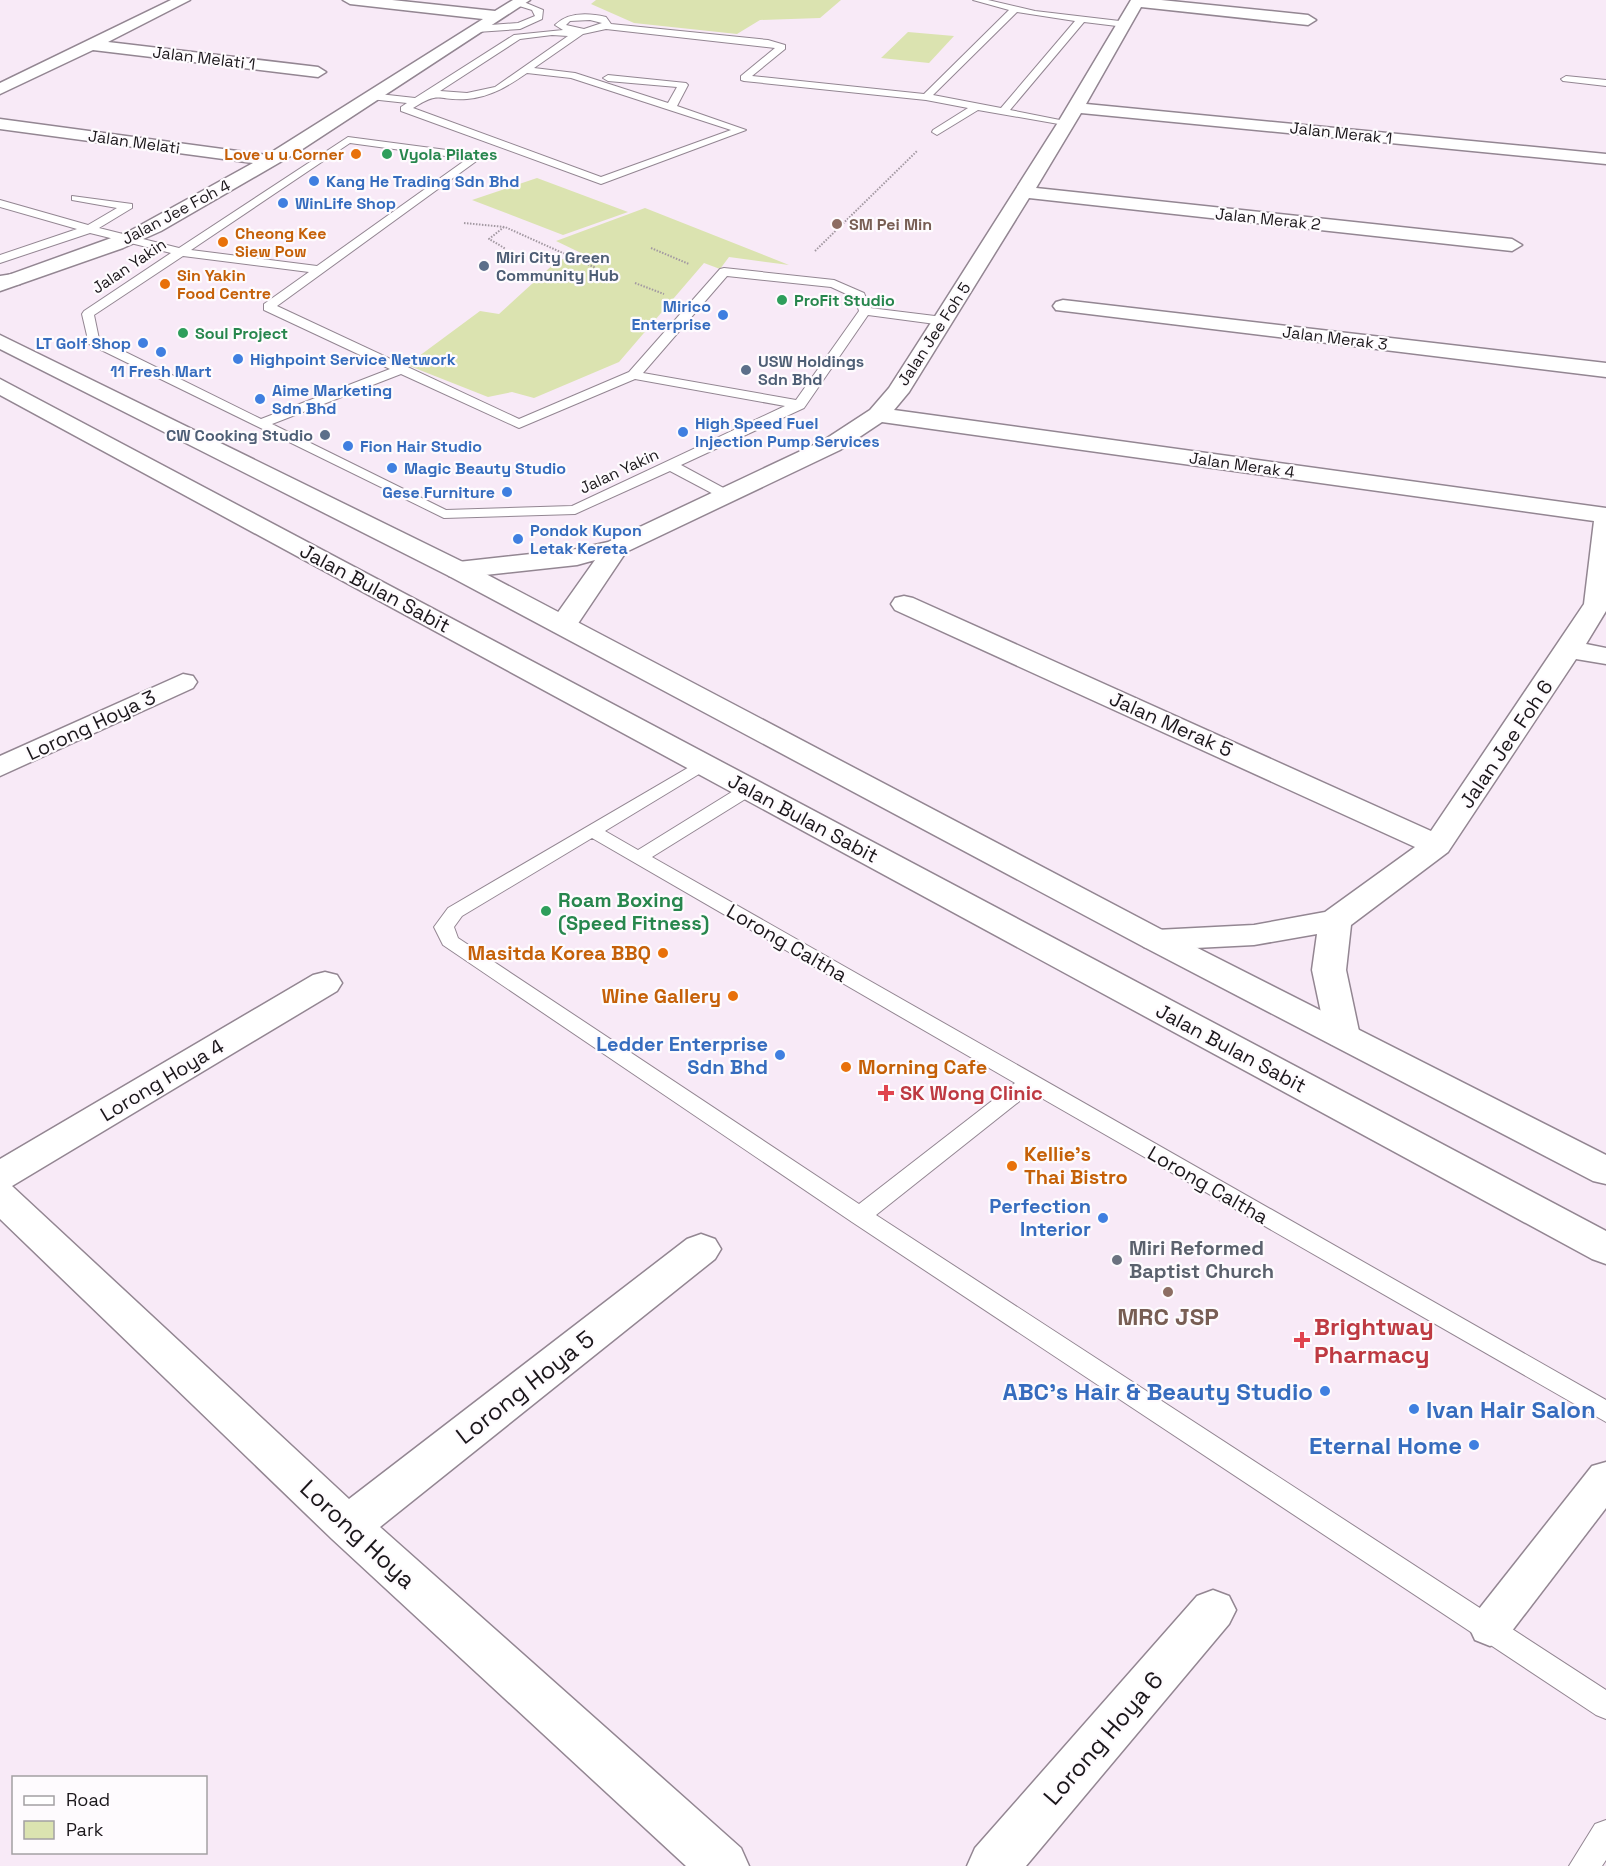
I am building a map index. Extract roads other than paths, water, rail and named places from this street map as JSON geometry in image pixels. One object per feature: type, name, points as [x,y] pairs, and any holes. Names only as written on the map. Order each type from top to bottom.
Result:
[{"type":"street","points":[[0,89],[183,0]]},
{"type":"street","points":[[350,0],[498,16]]},
{"type":"street","name":"Jalan Jee Foh 4","points":[[4,282],[128,239],[268,160],[521,1]]},
{"type":"street","points":[[1138,1],[1308,20]]},
{"type":"street","name":"Jalan Jee Foh 5","points":[[458,570],[577,557],[617,547],[832,446],[878,415],[897,392],[944,321],[1072,116],[1138,1]]},
{"type":"street","name":"Jalan Melati 1","points":[[90,45],[318,72]]},
{"type":"street","name":"Jalan Merak 1","points":[[1072,116],[1606,159]]},
{"type":"street","name":"Jalan Melati","points":[[1,125],[268,160]]},
{"type":"street","name":"Jalan Merak 2","points":[[1024,192],[1512,245]]},
{"type":"street","name":"Jalan Merak 3","points":[[1064,306],[1606,370]]},
{"type":"street","points":[[0,341],[458,570],[1156,940],[1606,1171]]},
{"type":"street","name":"Jalan Bulan Sabit","points":[[0,386],[1606,1249]]},
{"type":"street","name":"Jalan Merak 4","points":[[878,415],[1606,524]]},
{"type":"street","name":"Jalan Jee Foh 6","points":[[1156,940],[1254,934],[1335,921],[1437,845],[1569,650],[1597,604],[1606,524]]},
{"type":"street","name":"Jalan Jee Foh 5","points":[[563,625],[617,547]]},
{"type":"street","name":"Jalan Merak 5","points":[[904,604],[1437,845]]},
{"type":"street","points":[[1569,650],[1606,656]]},
{"type":"street","name":"Lorong Hoya 3","points":[[0,767],[183,682]]},
{"type":"street","points":[[1335,921],[1329,970],[1343,1036]]},
{"type":"street","name":"Lorong Hoya 4","points":[[0,1176],[325,983]]},
{"type":"street","name":"Lorong Hoya","points":[[0,1196],[348,1526],[723,1866]]},
{"type":"street","name":"Lorong Hoya 5","points":[[348,1526],[701,1249]]},
{"type":"street","points":[[1490,1627],[1606,1478]]},
{"type":"street","name":"Lorong Hoya 6","points":[[993,1866],[1213,1610]]},
{"type":"lane","points":[[977,0],[1015,9],[1125,24]]},
{"type":"lane","points":[[477,29],[513,27],[539,17],[540,12],[521,1]]},
{"type":"lane","points":[[926,97],[1015,9]]},
{"type":"lane","points":[[562,27],[560,23],[580,13],[606,21],[606,26]]},
{"type":"lane","points":[[1003,112],[1082,19]]},
{"type":"lane","points":[[572,75],[741,130],[601,181],[405,108],[517,37],[552,32],[578,33],[606,26],[768,43],[782,47],[744,78],[926,97],[1003,112],[1072,116]]},
{"type":"lane","points":[[552,32],[562,27],[578,33]]},
{"type":"lane","points":[[428,93],[466,96],[498,89],[578,33]]},
{"type":"lane","points":[[526,70],[683,85],[671,107]]},
{"type":"lane","points":[[1566,80],[1606,83]]},
{"type":"lane","points":[[370,96],[416,101]]},
{"type":"lane","points":[[937,132],[976,107]]},
{"type":"lane","points":[[310,134],[477,157],[268,307],[519,424],[634,375],[724,273],[834,284],[860,296],[865,311],[944,321]]},
{"type":"lane","name":"Jalan Yakin","points":[[348,140],[88,314],[93,340],[444,514],[575,510],[799,405],[865,311]]},
{"type":"lane","points":[[0,259],[89,229],[128,206],[76,198]]},
{"type":"lane","points":[[0,203],[180,252],[319,270]]},
{"type":"lane","points":[[262,423],[401,369]]},
{"type":"lane","points":[[634,375],[799,405]]},
{"type":"lane","points":[[670,465],[726,495]]},
{"type":"lane","points":[[703,765],[455,912],[444,927],[450,941],[860,1216],[1490,1627],[1606,1706]]},
{"type":"lane","points":[[639,857],[749,789]]},
{"type":"lane","name":"Lorong Caltha","points":[[592,831],[1606,1412]]},
{"type":"lane","points":[[860,1216],[1029,1083]]},
{"type":"lane","points":[[1584,1866],[1606,1834]]},
{"type":"place","name":"Love u u Corner","points":[[356,154]]},
{"type":"place","name":"Vyola Pilates","points":[[387,154]]},
{"type":"place","name":"Kang He Trading Sdn Bhd","points":[[314,181]]},
{"type":"place","name":"WinLife Shop","points":[[283,203]]},
{"type":"place","name":"SM Pei Min","points":[[837,224]]},
{"type":"place","name":"Cheong Kee Siew Pow","points":[[223,242]]},
{"type":"place","name":"Miri City Green Community Hub","points":[[484,266]]},
{"type":"place","name":"Sin Yakin Food Centre","points":[[165,284]]},
{"type":"place","name":"ProFit Studio","points":[[782,300]]},
{"type":"place","name":"Mirico Enterprise","points":[[723,315]]},
{"type":"place","name":"Soul Project","points":[[183,333]]},
{"type":"place","name":"LT Golf Shop","points":[[143,343]]},
{"type":"place","name":"11 Fresh Mart","points":[[161,352]]},
{"type":"place","name":"Highpoint Service Network","points":[[238,359]]},
{"type":"place","name":"USW Holdings Sdn Bhd","points":[[746,370]]},
{"type":"place","name":"Aime Marketing Sdn Bhd","points":[[260,399]]},
{"type":"place","name":"High Speed Fuel Injection Pump Services","points":[[683,432]]},
{"type":"place","name":"CW Cooking Studio","points":[[325,435]]},
{"type":"place","name":"Fion Hair Studio","points":[[348,446]]},
{"type":"place","name":"Magic Beauty Studio","points":[[392,468]]},
{"type":"place","name":"Gese Furniture","points":[[507,492]]},
{"type":"place","name":"Pondok Kupon Letak Kereta","points":[[518,539]]},
{"type":"place","name":"Roam Boxing (Speed Fitness)","points":[[546,911]]},
{"type":"place","name":"Masitda Korea BBQ","points":[[663,953]]},
{"type":"place","name":"Wine Gallery","points":[[733,996]]},
{"type":"place","name":"Ledder Enterprise Sdn Bhd","points":[[780,1055]]},
{"type":"place","name":"Morning Cafe","points":[[846,1067]]},
{"type":"place","name":"SK Wong Clinic","points":[[886,1093]]},
{"type":"place","name":"Kellie’s Thai Bistro","points":[[1012,1166]]},
{"type":"place","name":"Perfection Interior","points":[[1103,1218]]},
{"type":"place","name":"Miri Reformed Baptist Church","points":[[1117,1260]]},
{"type":"place","name":"MRC JSP","points":[[1168,1292]]},
{"type":"place","name":"Brightway Pharmacy","points":[[1302,1340]]},
{"type":"place","name":"ABC's Hair & Beauty Studio","points":[[1325,1391]]},
{"type":"place","name":"Ivan Hair Salon","points":[[1414,1409]]},
{"type":"place","name":"Eternal Home","points":[[1474,1445]]}]
